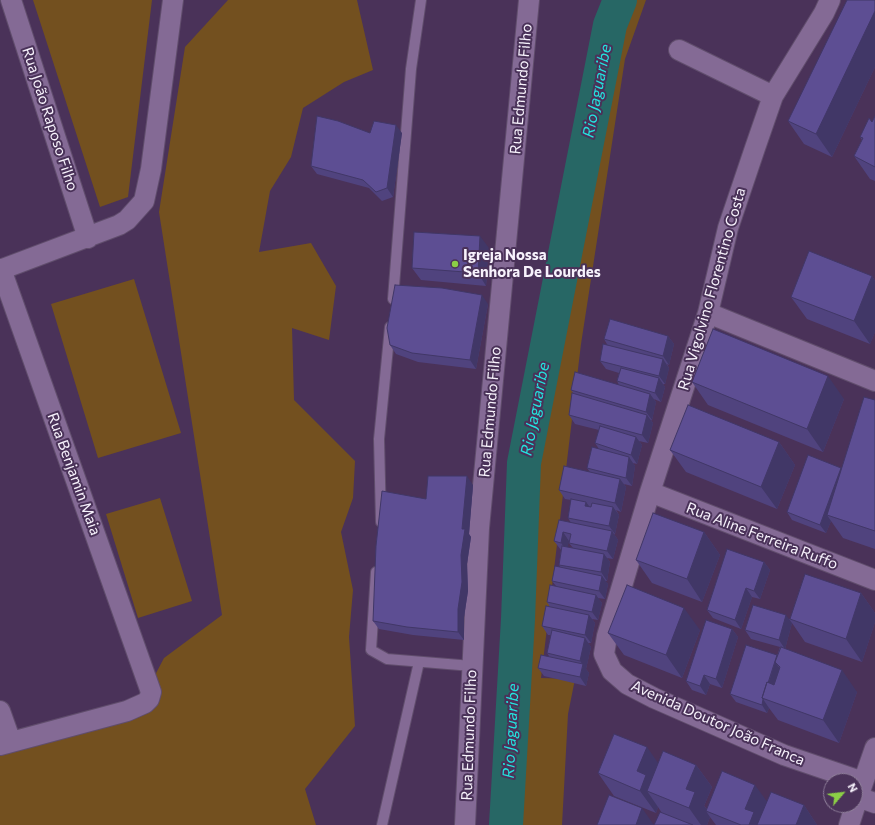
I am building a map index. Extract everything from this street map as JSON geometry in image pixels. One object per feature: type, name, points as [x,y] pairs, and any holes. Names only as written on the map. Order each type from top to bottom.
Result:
[{"type":"street","name":"Rua João Raposo Filho","points":[[11,0],[88,238]]},
{"type":"street","points":[[1,270],[119,225],[138,209],[144,201],[151,170],[173,0]]},
{"type":"street","name":"Rua Edmundo Filho","points":[[465,825],[479,528],[529,0]]},
{"type":"street","name":"Rua Vigolvino Florentino Costa","points":[[607,636],[650,492],[708,313],[728,228],[773,96],[824,13],[830,0]]},
{"type":"street","points":[[679,50],[773,96]]},
{"type":"street","name":"Rua Benjamin Maia","points":[[1,270],[146,679],[150,695],[149,698],[139,707],[5,743]]},
{"type":"street","points":[[708,313],[875,381]]},
{"type":"street","name":"Rua Aline Ferreira Ruffo","points":[[650,492],[875,580]]},
{"type":"street","name":"Avenida Doutor João Franca","points":[[607,636],[604,654],[612,671],[627,684],[866,794]]},
{"type":"street","points":[[0,711],[5,743]]},
{"type":"street","points":[[850,825],[866,794],[875,748]]},
{"type":"lane","points":[[380,536],[379,439],[392,312],[411,69],[420,0]]},
{"type":"lane","points":[[376,565],[371,650],[387,659],[472,666]]},
{"type":"lane","points":[[382,825],[419,662]]},
{"type":"shaded area","points":[[33,0],[152,0],[128,197],[100,207]]},
{"type":"shaded area","points":[[228,0],[357,0],[373,70],[344,82],[303,108],[291,157],[270,191],[259,252],[311,243],[336,286],[329,340],[292,328],[294,400],[355,461],[353,498],[341,532],[353,590],[349,637],[355,726],[305,789],[316,825],[0,825],[0,750],[143,698],[164,658],[222,615],[159,212],[185,47]]},
{"type":"shaded area","points":[[611,0],[646,0],[625,59],[581,344],[541,678],[575,679],[568,714],[562,825],[499,825],[522,421],[573,130]]},
{"type":"shaded area","points":[[134,279],[181,433],[98,458],[51,304]]},
{"type":"shaded area","points":[[160,498],[192,601],[138,618],[106,514]]},
{"type":"building","points":[[847,0],[875,0],[875,11],[816,134],[788,121]]},
{"type":"building","points":[[317,116],[338,121],[370,133],[374,121],[396,125],[387,188],[376,192],[363,180],[311,166]]},
{"type":"building","points":[[875,116],[875,167],[854,156],[863,138],[860,137],[869,118],[872,122]]},
{"type":"building","points":[[414,232],[480,236],[478,273],[412,268]]},
{"type":"building","points":[[809,251],[872,276],[854,321],[791,297]]},
{"type":"building","points":[[395,285],[442,288],[482,295],[470,360],[412,353],[390,345],[387,328]]},
{"type":"building","points":[[610,319],[668,336],[663,356],[604,339]]},
{"type":"building","points":[[713,329],[828,376],[807,429],[692,382]]},
{"type":"building","points":[[603,344],[663,359],[659,376],[600,361]]},
{"type":"building","points":[[621,368],[659,378],[655,393],[617,381]]},
{"type":"building","points":[[575,372],[650,394],[646,412],[571,390]]},
{"type":"building","points":[[572,393],[647,415],[642,435],[569,415]]},
{"type":"building","points":[[864,397],[875,400],[875,531],[827,515]]},
{"type":"building","points":[[688,405],[779,442],[761,487],[670,450]]},
{"type":"building","points":[[600,426],[636,437],[631,455],[595,443]]},
{"type":"building","points":[[592,447],[629,457],[626,478],[587,468]]},
{"type":"building","points":[[808,455],[841,468],[820,525],[787,512]]},
{"type":"building","points":[[564,466],[620,479],[615,503],[559,490]]},
{"type":"building","points":[[428,476],[467,476],[462,529],[465,529],[461,555],[462,582],[458,609],[458,632],[407,627],[373,621],[376,546],[382,491],[426,499]]},
{"type":"building","points":[[571,499],[586,502],[585,506],[591,507],[592,503],[613,507],[609,526],[568,518]]},
{"type":"building","points":[[653,513],[704,532],[687,579],[636,560]]},
{"type":"building","points":[[559,520],[612,531],[607,551],[569,543],[571,534],[563,532],[561,543],[554,541]]},
{"type":"building","points":[[562,546],[604,554],[601,572],[559,565]]},
{"type":"building","points":[[727,549],[764,562],[754,591],[746,588],[735,620],[707,610]]},
{"type":"building","points":[[555,566],[602,576],[599,591],[552,581]]},
{"type":"building","points":[[805,574],[861,593],[846,639],[790,619]]},
{"type":"building","points":[[550,585],[596,595],[592,612],[547,602]]},
{"type":"building","points":[[627,585],[684,608],[666,655],[608,633]]},
{"type":"building","points":[[753,605],[786,615],[779,640],[745,630]]},
{"type":"building","points":[[546,606],[589,615],[585,635],[542,626]]},
{"type":"building","points":[[706,620],[732,629],[716,679],[704,675],[700,686],[686,681]]},
{"type":"building","points":[[552,630],[585,638],[580,661],[547,653]]},
{"type":"building","points":[[746,645],[777,655],[762,698],[762,705],[730,694]]},
{"type":"building","points":[[781,647],[842,670],[823,720],[762,698],[767,682],[774,685],[780,667],[775,662]]},
{"type":"building","points":[[541,655],[583,664],[580,677],[538,668]]},
{"type":"building","points":[[614,734],[647,747],[637,771],[646,775],[640,791],[598,773]]},
{"type":"building","points":[[663,751],[696,765],[686,789],[695,792],[689,808],[647,791]]},
{"type":"building","points":[[722,771],[755,785],[745,809],[754,812],[749,825],[741,825],[706,811]]},
{"type":"building","points":[[771,792],[804,805],[796,825],[757,825]]},
{"type":"building","points":[[609,795],[642,808],[636,825],[597,825]]},
{"type":"building","points":[[660,812],[693,825],[654,825]]},
{"type":"waterway","name":"Rio Jaguaribe","points":[[506,825],[518,619],[524,463],[610,25],[620,0]]},
{"type":"place","name":"Igreja Nossa Senhora De Lourdes","points":[[455,264]]}]
